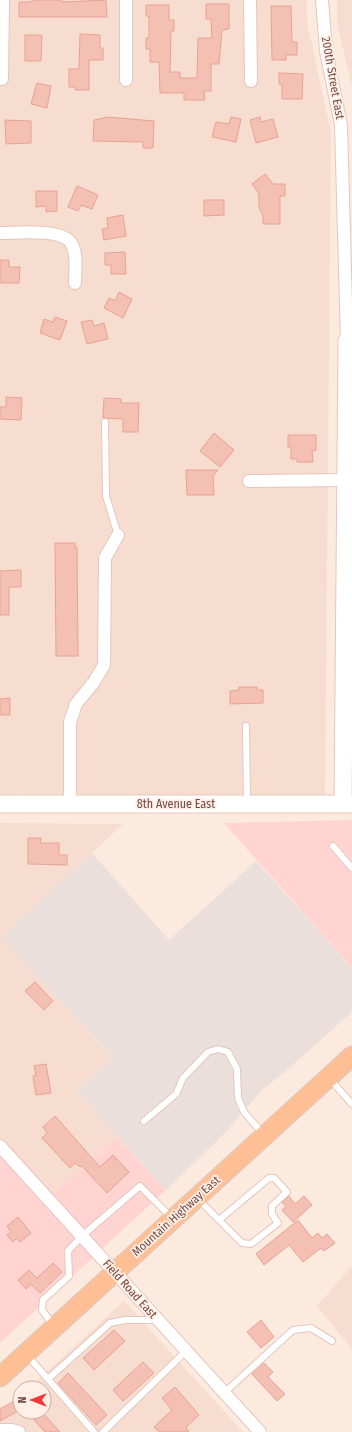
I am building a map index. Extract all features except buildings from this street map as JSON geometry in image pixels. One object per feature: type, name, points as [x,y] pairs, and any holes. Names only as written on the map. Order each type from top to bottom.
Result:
[{"type":"main road","name":"Mountain Highway East","points":[[0,1377],[352,1056]]},
{"type":"street","points":[[2,79],[3,0]]},
{"type":"street","points":[[126,0],[126,80]]},
{"type":"street","points":[[250,0],[251,81]]},
{"type":"street","name":"200th Street East","points":[[322,0],[326,51],[341,125],[349,341],[346,480],[348,572],[348,804]]},
{"type":"street","points":[[0,233],[54,234],[63,237],[71,243],[74,250],[75,283]]},
{"type":"street","points":[[248,481],[346,480]]},
{"type":"street","points":[[70,804],[70,722],[76,704],[94,682],[104,665],[105,558],[118,535]]},
{"type":"street","name":"8th Avenue East","points":[[0,804],[348,804]]},
{"type":"street","name":"Field Road East","points":[[0,1146],[260,1432]]},
{"type":"street","points":[[0,1430],[12,1430],[19,1432]]},
{"type":"lane","points":[[105,422],[106,496],[118,535]]},
{"type":"lane","points":[[246,726],[246,804]]},
{"type":"lane","points":[[333,846],[352,868]]},
{"type":"lane","points":[[144,1121],[176,1094],[183,1078],[208,1052],[218,1049],[228,1052],[237,1069],[238,1098],[244,1112],[264,1135]]},
{"type":"lane","points":[[329,1078],[352,1104]]},
{"type":"lane","points":[[196,1197],[219,1220],[242,1243],[250,1244],[278,1223],[272,1214],[272,1206],[286,1192],[274,1178],[269,1178],[219,1220]]},
{"type":"lane","points":[[55,1326],[42,1310],[43,1300],[69,1276],[68,1251],[82,1236],[140,1186],[173,1219]]},
{"type":"lane","points":[[25,1353],[48,1380],[110,1323],[125,1320],[158,1320]]},
{"type":"lane","points":[[224,1393],[293,1330],[311,1328],[332,1341]]},
{"type":"lane","points":[[104,1432],[186,1351]]},
{"type":"lane","points":[[52,1385],[94,1432]]},
{"type":"shaded area","points":[[0,0],[307,0],[307,22],[331,133],[325,797],[0,794]]},
{"type":"shaded area","points":[[337,0],[352,0],[352,87],[337,23]]},
{"type":"shaded area","points":[[352,820],[352,968],[224,823]]},
{"type":"shaded area","points":[[0,823],[123,824],[2,937],[112,1058],[76,1091],[117,1136],[54,1193],[12,1148],[0,1158]]},
{"type":"shaded area","points":[[92,853],[169,940],[256,861],[352,968],[352,1012],[286,1071],[262,1090],[225,1133],[166,1190],[76,1091],[112,1057],[1,937]]},
{"type":"shaded area","points":[[117,1136],[166,1190],[0,1343],[0,1158],[12,1147],[54,1193]]},
{"type":"shaded area","points":[[352,1266],[352,1349],[317,1306]]},
{"type":"shaded area","points":[[124,1301],[243,1432],[0,1432],[0,1413],[12,1403],[12,1420],[52,1420],[52,1380],[38,1380]]}]
